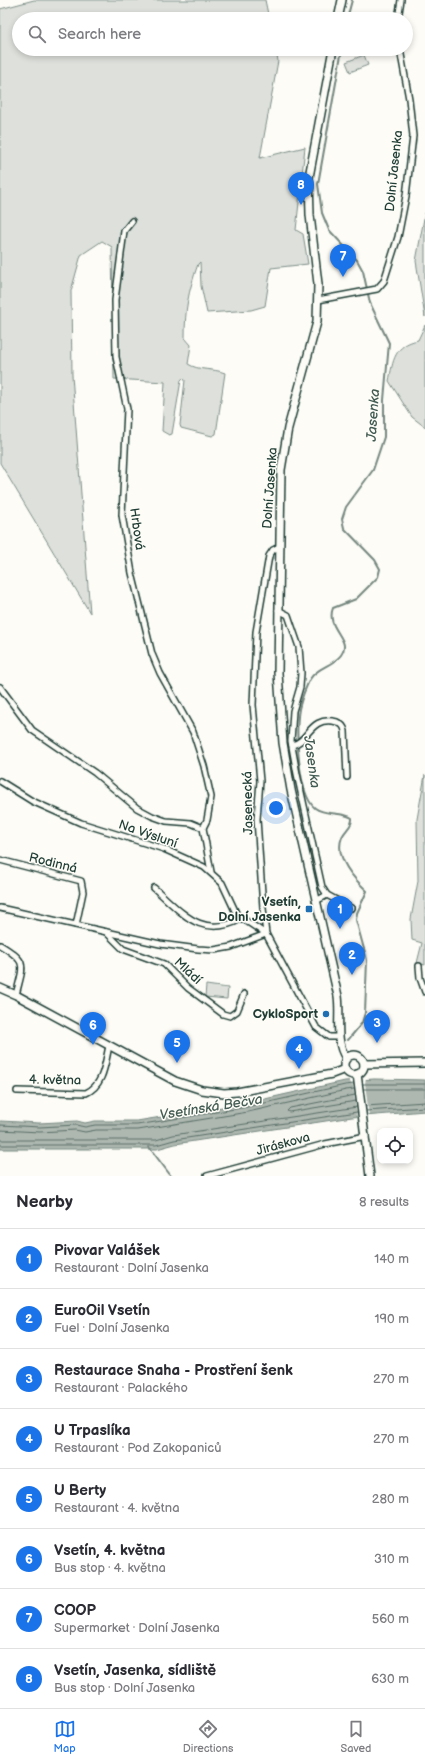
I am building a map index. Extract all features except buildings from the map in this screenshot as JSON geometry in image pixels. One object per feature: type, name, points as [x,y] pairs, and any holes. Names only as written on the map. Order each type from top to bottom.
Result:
[{"type":"street","points":[[339,12],[342,0]]},
{"type":"street","points":[[399,12],[401,0]]},
{"type":"street","name":"Dolní Jasenka","points":[[332,56],[310,172],[309,207],[318,300],[313,338],[285,442],[281,477],[278,681],[283,743],[294,806],[339,1002],[340,1046],[346,1058]]},
{"type":"street","name":"Dolní Jasenka","points":[[318,300],[374,289],[379,287],[384,281],[398,237],[406,196],[413,136],[410,99],[401,56]]},
{"type":"street","name":"Hrbová","points":[[132,221],[124,230],[115,300],[116,357],[127,409],[122,516],[132,573],[152,654],[160,673],[194,732],[204,766],[211,797],[207,820],[202,828]]},
{"type":"street","name":"Jasenecká","points":[[279,547],[273,550],[269,556],[256,632],[254,698],[260,781],[258,818],[260,873],[266,934],[316,1027],[329,1036],[339,1037]]},
{"type":"street","points":[[278,610],[286,613],[290,619],[296,636],[300,659],[301,682],[293,711],[295,745],[322,887],[327,895],[351,908]]},
{"type":"street","points":[[0,687],[32,730],[95,773],[137,808],[152,816],[166,820],[191,823],[202,828],[211,872]]},
{"type":"street","points":[[295,745],[308,730],[318,724],[330,721],[342,724],[345,731],[347,777]]},
{"type":"street","name":"Na Výsluní","points":[[0,781],[32,801],[81,824],[164,849],[211,872],[222,883],[233,909],[241,919],[266,934]]},
{"type":"street","name":"Rodinná","points":[[0,860],[81,881],[83,892],[76,925]]},
{"type":"street","points":[[154,888],[173,906],[206,926],[217,928],[230,925],[241,919]]},
{"type":"street","points":[[316,901],[327,895]]},
{"type":"street","name":"Mládí","points":[[0,908],[160,944],[214,950],[231,947],[266,934]]},
{"type":"street","name":"Mládí","points":[[106,932],[123,949],[164,964],[188,988],[223,1014],[230,1016],[237,1011],[244,994]]},
{"type":"street","points":[[0,945],[16,955],[21,961],[22,967],[16,995]]},
{"type":"street","points":[[419,966],[420,978],[425,992]]},
{"type":"street","points":[[0,988],[16,995],[175,1081],[192,1088],[214,1092],[237,1092],[326,1075],[344,1069]]},
{"type":"street","name":"4. května","points":[[17,1091],[86,1093],[91,1091],[102,1076],[109,1046]]},
{"type":"street","points":[[357,1057],[364,1064],[364,1070],[358,1076],[344,1069],[343,1062],[346,1058],[357,1057]]},
{"type":"street","points":[[364,1064],[425,1063]]},
{"type":"street","points":[[358,1076],[370,1176]]},
{"type":"street","name":"Jiráskova","points":[[207,1176],[325,1144],[366,1136]]},
{"type":"shaded area","points":[[34,0],[265,0],[268,12],[12,12],[12,56],[277,56],[278,61],[260,158],[305,147],[296,230],[303,234],[308,264],[271,268],[265,306],[251,310],[207,313],[201,286],[200,262],[198,264],[189,292],[185,338],[191,345],[188,364],[197,368],[216,370],[225,373],[216,434],[212,436],[181,428],[180,425],[185,380],[183,378],[181,380],[172,434],[169,435],[162,431],[165,382],[114,379],[112,247],[102,241],[81,255],[71,291],[72,375],[90,613],[0,463],[0,9]]},
{"type":"shaded area","points":[[364,56],[368,65],[350,72],[346,62]]},
{"type":"shaded area","points":[[425,213],[425,317],[416,261]]},
{"type":"shaded area","points":[[425,325],[425,427],[412,417],[389,381],[392,367],[399,350],[410,342],[418,340]]},
{"type":"shaded area","points":[[425,775],[425,965],[417,963],[422,943],[412,940],[411,919],[418,881],[417,819]]},
{"type":"shaded area","points":[[206,985],[228,988],[227,999],[205,997]]},
{"type":"water","points":[[374,1079],[425,1080],[425,1111],[352,1117],[175,1144],[157,1149],[0,1149],[0,1121],[39,1123],[77,1121],[85,1123],[95,1121],[137,1121],[247,1103],[345,1081]]},
{"type":"pier","points":[[366,1078],[365,1083],[369,1117],[357,1118],[353,1086],[348,1079]]},
{"type":"waterway","name":"Jasenka","points":[[349,12],[352,0]]},
{"type":"waterway","name":"Jasenka","points":[[341,56],[318,184],[322,213],[329,230],[357,260],[363,271],[370,303],[389,343],[384,400],[384,437],[373,470],[346,507],[342,519],[344,528],[375,560],[380,569],[378,577],[356,599],[333,608],[333,622],[342,639],[344,649],[338,659],[317,672],[310,679],[300,705],[297,727],[301,775],[309,801],[315,808],[324,812],[352,818],[350,826],[342,837],[340,845],[341,852],[343,860],[351,874],[367,891],[357,913],[356,920],[367,960],[365,1013],[362,1023],[348,1040]]},
{"type":"waterway","points":[[149,1147],[171,1176]]},
{"type":"place","name":"Vsetín, Jasenka, sídliště","points":[[301,205]]},
{"type":"place","name":"COOP","points":[[343,277]]},
{"type":"place","name":"Vsetín, Dolní Jasenka","points":[[309,909]]},
{"type":"place","name":"Pivovar Valášek","points":[[340,929]]},
{"type":"place","name":"EuroOil Vsetín","points":[[352,975]]},
{"type":"place","name":"CykloSport","points":[[326,1014]]},
{"type":"place","name":"Restaurace Snaha - Prostření šenk","points":[[377,1043]]},
{"type":"place","name":"Vsetín, 4. května","points":[[93,1045]]},
{"type":"place","name":"U Berty","points":[[177,1063]]},
{"type":"place","name":"U Trpaslíka","points":[[299,1069]]},
{"type":"water label","name":"Vsetínská Bečva","points":[[211,1107]]}]
